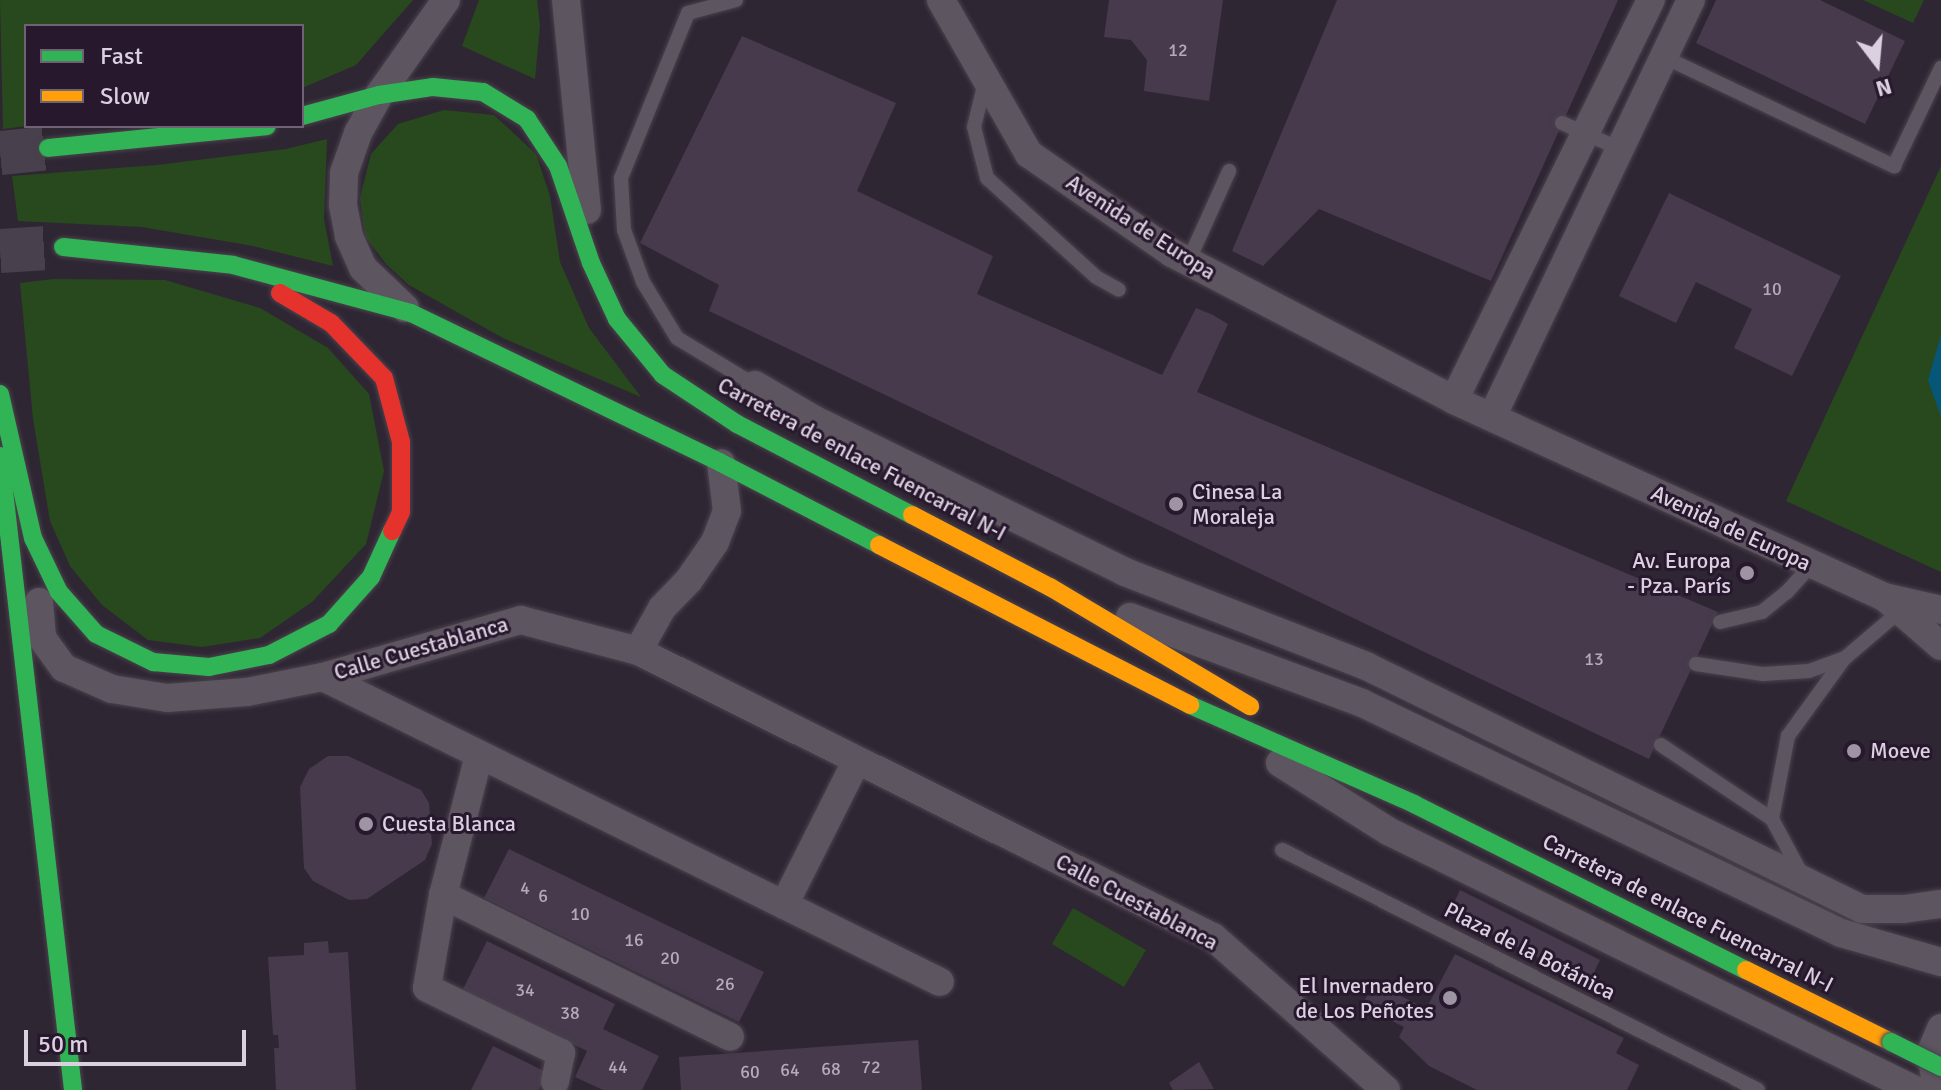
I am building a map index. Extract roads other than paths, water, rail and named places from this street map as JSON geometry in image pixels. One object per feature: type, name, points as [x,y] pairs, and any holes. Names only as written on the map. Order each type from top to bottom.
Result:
[{"type":"main road","name":"Carretera de enlace Fuencarral N-I","points":[[304,115],[379,95],[433,87],[483,92],[527,119],[558,166],[591,263],[617,319],[663,375],[737,424],[1050,587],[1414,804]]},
{"type":"main road","points":[[48,148],[247,128]]},
{"type":"main road","name":"Carretera de enlace Fuencarral N-I","points":[[63,247],[233,265],[411,313],[721,463],[1188,704],[1414,804],[1941,1067]]},
{"type":"main road","name":"Carretera de enlace Fuencarral N-I","points":[[0,394],[33,538],[59,592],[96,634],[153,662],[209,667],[269,655],[329,624],[371,577],[401,512],[401,442],[384,378],[331,323],[233,265]]},
{"type":"main road","points":[[0,456],[73,1090]]},
{"type":"street","points":[[411,313],[363,268],[349,236],[343,205],[344,173],[358,133],[379,95],[446,0]]},
{"type":"street","points":[[566,0],[591,263]]},
{"type":"street","name":"Avenida de Europa","points":[[941,0],[985,82],[1029,154],[1188,262],[1454,400],[1892,604],[1941,646]]},
{"type":"street","points":[[1454,400],[1574,128],[1651,0]]},
{"type":"street","points":[[1492,417],[1691,0]]},
{"type":"street","points":[[755,385],[815,420],[1125,572],[1366,666],[1862,909],[1904,909],[1941,904]]},
{"type":"street","points":[[638,651],[662,608],[689,580],[715,542],[727,511],[721,463]]},
{"type":"street","points":[[33,538],[42,638],[64,668],[112,689],[167,698],[247,692],[323,677]]},
{"type":"street","points":[[1050,587],[1362,703],[1841,933],[1941,962]]},
{"type":"street","name":"Avenida de Europa","points":[[1892,604],[1941,610]]},
{"type":"street","name":"Calle Cuestablanca","points":[[323,677],[521,620],[638,651],[1213,937],[1386,1090]]},
{"type":"street","name":"Calle Cuestablanca","points":[[323,677],[940,982]]},
{"type":"street","points":[[1188,704],[1388,831],[1915,1090]]},
{"type":"street","points":[[479,755],[443,895],[427,988],[561,1053],[555,1081]]},
{"type":"street","points":[[784,905],[857,760]]},
{"type":"street","points":[[443,895],[730,1037]]},
{"type":"street","points":[[1937,1090],[1931,1052],[1941,1028]]},
{"type":"lane","points":[[736,0],[688,13],[621,178],[624,230],[643,282],[677,338],[755,385]]},
{"type":"lane","points":[[1664,57],[1894,166],[1941,68]]},
{"type":"lane","points":[[985,82],[974,127],[987,178],[1096,277],[1119,290]]},
{"type":"lane","points":[[1574,128],[1620,149]]},
{"type":"lane","points":[[1188,262],[1229,171]]},
{"type":"lane","points":[[1720,622],[1762,612],[1787,592],[1811,565]]},
{"type":"lane","points":[[1772,819],[1788,736],[1845,658],[1892,604]]},
{"type":"lane","points":[[1696,664],[1763,674],[1809,671],[1845,658]]},
{"type":"lane","points":[[1661,745],[1772,819],[1804,879]]},
{"type":"lane","name":"Plaza de la Botánica","points":[[1282,850],[1758,1090]]},
{"type":"water","points":[[1941,335],[1941,417],[1928,380]]},
{"type":"tunnel","points":[[0,153],[48,148]]},
{"type":"tunnel","points":[[0,251],[63,247]]},
{"type":"place","name":"Cinesa La Moraleja","points":[[1176,504]]},
{"type":"place","name":"Av. Europa - Pza. París","points":[[1747,573]]},
{"type":"place","name":"Moeve","points":[[1854,751]]},
{"type":"place","name":"Cuesta Blanca","points":[[366,824]]},
{"type":"place","name":"El Invernadero de Los Peñotes","points":[[1450,998]]}]
